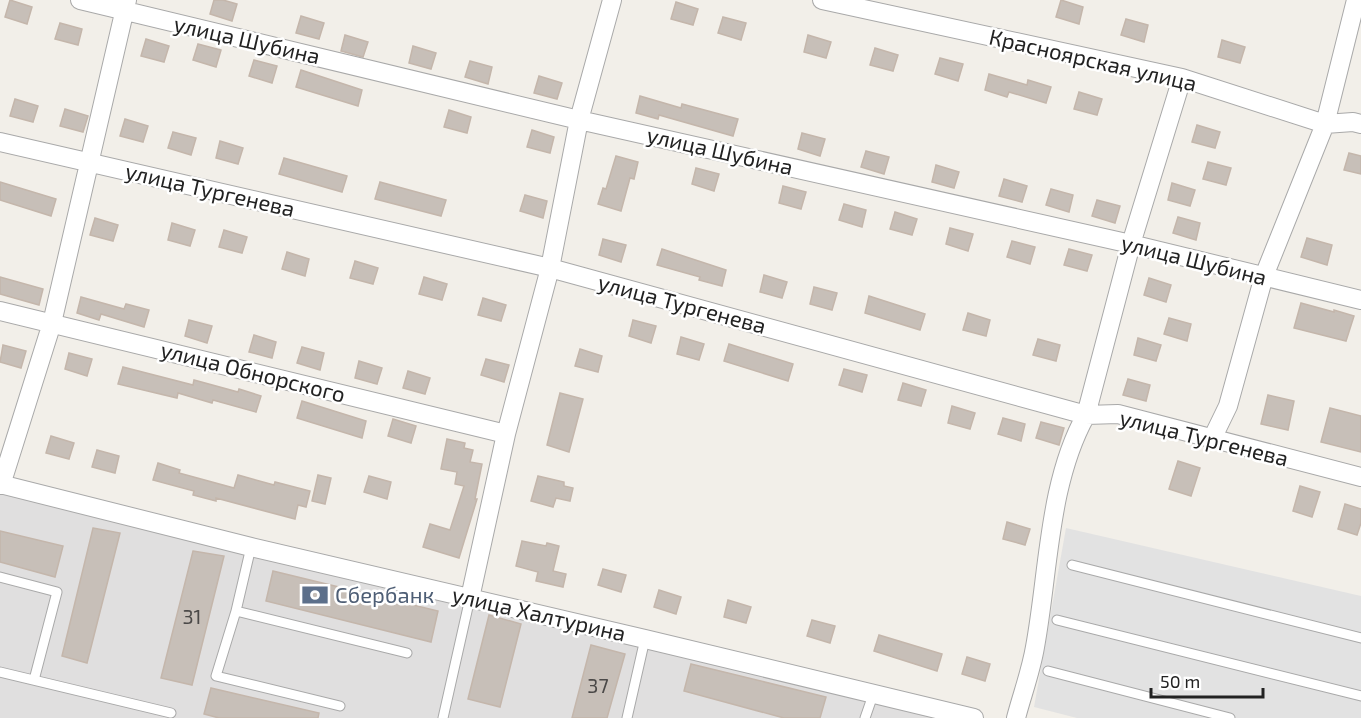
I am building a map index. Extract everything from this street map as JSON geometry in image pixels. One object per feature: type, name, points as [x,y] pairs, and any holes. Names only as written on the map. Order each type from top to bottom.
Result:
[{"type":"street","name":"улица Шубина","points":[[80,0],[126,5],[579,120],[1131,244],[1361,300]]},
{"type":"street","points":[[470,598],[506,434],[550,268],[579,120],[612,0]]},
{"type":"street","name":"Красноярская улица","points":[[822,0],[1182,78],[1325,124],[1353,122],[1361,124]]},
{"type":"street","points":[[1212,439],[1228,406],[1264,276],[1325,124],[1356,0]]},
{"type":"street","points":[[0,484],[52,323],[126,5]]},
{"type":"street","points":[[1016,718],[1035,649],[1060,486],[1074,436],[1086,415],[1131,244],[1182,78]]},
{"type":"street","name":"улица Тургенева","points":[[0,142],[550,268],[1086,415],[1118,414],[1361,477]]},
{"type":"street","name":"улица Обнорского","points":[[0,310],[506,434]]},
{"type":"street","name":"улица Халтурина","points":[[0,484],[251,548],[974,718]]},
{"type":"lane","points":[[251,548],[236,611],[216,676],[340,706]]},
{"type":"lane","points":[[1072,565],[1361,638]]},
{"type":"lane","points":[[0,577],[57,592],[33,680]]},
{"type":"lane","points":[[443,718],[470,598]]},
{"type":"lane","points":[[236,611],[407,653]]},
{"type":"lane","points":[[1058,620],[1361,696]]},
{"type":"lane","points":[[627,718],[645,639]]},
{"type":"lane","points":[[1048,671],[1230,718]]},
{"type":"lane","points":[[0,672],[171,714]]},
{"type":"lane","points":[[866,718],[873,695]]},
{"type":"shaded area","points":[[0,493],[949,718],[0,718]]},
{"type":"shaded area","points":[[1066,528],[1361,596],[1361,718],[1077,718],[1034,707]]},
{"type":"building","points":[[10,0],[32,7],[27,24],[5,17]]},
{"type":"building","points":[[214,0],[237,4],[232,21],[210,14]]},
{"type":"building","points":[[1061,0],[1083,7],[1079,24],[1056,17]]},
{"type":"building","points":[[676,2],[698,9],[693,25],[671,19]]},
{"type":"building","points":[[301,16],[324,23],[319,39],[296,33]]},
{"type":"building","points":[[723,17],[746,23],[741,40],[718,33]]},
{"type":"building","points":[[1126,19],[1148,25],[1144,42],[1121,35]]},
{"type":"building","points":[[60,23],[82,29],[78,45],[55,39]]},
{"type":"building","points":[[345,35],[368,42],[363,57],[341,51]]},
{"type":"building","points":[[808,35],[831,42],[826,58],[804,52]]},
{"type":"building","points":[[146,39],[169,46],[164,62],[141,56]]},
{"type":"building","points":[[1222,40],[1245,47],[1240,63],[1218,57]]},
{"type":"building","points":[[198,44],[221,50],[216,67],[193,60]]},
{"type":"building","points":[[413,46],[436,53],[431,69],[409,63]]},
{"type":"building","points":[[875,48],[898,55],[893,71],[870,65]]},
{"type":"building","points":[[940,58],[963,64],[958,81],[935,74]]},
{"type":"building","points":[[254,60],[277,66],[272,83],[249,76]]},
{"type":"building","points":[[470,61],[492,67],[488,84],[465,77]]},
{"type":"building","points":[[301,70],[362,90],[358,106],[296,87]]},
{"type":"building","points":[[989,74],[1027,85],[1028,80],[1051,87],[1046,103],[1009,92],[1007,97],[985,90]]},
{"type":"building","points":[[539,76],[562,83],[557,99],[534,93]]},
{"type":"building","points":[[1079,92],[1102,99],[1097,115],[1074,109]]},
{"type":"building","points":[[640,96],[681,108],[682,104],[738,119],[733,136],[659,115],[658,119],[636,113]]},
{"type":"building","points":[[15,99],[38,106],[33,122],[10,116]]},
{"type":"building","points":[[65,109],[88,116],[83,132],[60,126]]},
{"type":"building","points":[[449,110],[471,117],[467,133],[444,127]]},
{"type":"building","points":[[125,119],[148,126],[143,142],[120,136]]},
{"type":"building","points":[[1197,125],[1220,132],[1215,148],[1192,142]]},
{"type":"building","points":[[532,130],[554,137],[550,153],[527,147]]},
{"type":"building","points":[[173,132],[196,138],[191,155],[168,148]]},
{"type":"building","points":[[802,133],[825,139],[820,156],[798,149]]},
{"type":"building","points":[[220,141],[243,148],[238,164],[216,158]]},
{"type":"building","points":[[866,151],[889,157],[884,174],[861,167]]},
{"type":"building","points":[[1349,153],[1361,156],[1361,174],[1344,170]]},
{"type":"building","points":[[616,156],[638,162],[634,179],[630,178],[621,211],[598,204],[603,188],[606,189]]},
{"type":"building","points":[[284,158],[347,176],[342,192],[279,174]]},
{"type":"building","points":[[1208,162],[1231,168],[1226,185],[1203,179]]},
{"type":"building","points":[[936,165],[959,172],[954,188],[932,182]]},
{"type":"building","points":[[696,168],[719,174],[714,191],[692,184]]},
{"type":"building","points":[[1004,179],[1027,186],[1022,202],[999,196]]},
{"type":"building","points":[[0,182],[56,199],[51,216],[0,200]]},
{"type":"building","points":[[380,182],[446,200],[441,216],[375,199]]},
{"type":"building","points":[[1172,183],[1195,190],[1190,206],[1168,200]]},
{"type":"building","points":[[783,186],[806,192],[801,209],[779,203]]},
{"type":"building","points":[[1051,189],[1073,195],[1069,212],[1046,205]]},
{"type":"building","points":[[525,195],[547,201],[543,218],[520,211]]},
{"type":"building","points":[[1097,200],[1120,206],[1115,223],[1092,216]]},
{"type":"building","points":[[844,204],[866,210],[862,227],[839,220]]},
{"type":"building","points":[[895,212],[917,219],[912,235],[890,229]]},
{"type":"building","points":[[1178,217],[1200,223],[1196,240],[1173,233]]},
{"type":"building","points":[[95,218],[118,225],[113,241],[90,235]]},
{"type":"building","points":[[172,223],[195,230],[190,246],[168,240]]},
{"type":"building","points":[[950,228],[973,234],[968,251],[946,244]]},
{"type":"building","points":[[224,230],[247,237],[242,253],[219,247]]},
{"type":"building","points":[[1307,238],[1332,245],[1327,265],[1301,257]]},
{"type":"building","points":[[603,239],[626,245],[621,262],[599,255]]},
{"type":"building","points":[[1012,241],[1035,247],[1030,264],[1007,257]]},
{"type":"building","points":[[662,249],[726,270],[722,286],[699,280],[700,277],[657,265]]},
{"type":"building","points":[[1069,249],[1092,255],[1087,271],[1064,265]]},
{"type":"building","points":[[287,252],[309,259],[305,276],[282,269]]},
{"type":"building","points":[[355,261],[378,268],[373,284],[350,278]]},
{"type":"building","points":[[764,275],[787,282],[782,298],[760,292]]},
{"type":"building","points":[[0,277],[43,289],[39,305],[0,294]]},
{"type":"building","points":[[424,277],[447,284],[442,300],[419,294]]},
{"type":"building","points":[[1149,278],[1171,285],[1166,302],[1144,295]]},
{"type":"building","points":[[814,287],[837,293],[832,310],[810,304]]},
{"type":"building","points":[[869,296],[925,314],[920,330],[865,313]]},
{"type":"building","points":[[81,297],[124,309],[126,304],[149,310],[144,327],[101,314],[99,320],[77,313]]},
{"type":"building","points":[[483,298],[506,305],[501,321],[478,315]]},
{"type":"building","points":[[1301,303],[1354,316],[1346,341],[1294,328]]},
{"type":"building","points":[[968,313],[990,320],[986,336],[963,330]]},
{"type":"building","points":[[1169,318],[1191,324],[1187,341],[1164,334]]},
{"type":"building","points":[[189,320],[212,326],[207,343],[185,336]]},
{"type":"building","points":[[633,320],[656,326],[651,343],[629,336]]},
{"type":"building","points":[[254,335],[276,342],[272,358],[249,352]]},
{"type":"building","points":[[681,337],[704,344],[699,360],[677,354]]},
{"type":"building","points":[[1138,338],[1161,345],[1156,361],[1134,355]]},
{"type":"building","points":[[1038,339],[1060,345],[1056,361],[1033,355]]},
{"type":"building","points":[[729,344],[793,364],[788,381],[724,361]]},
{"type":"building","points":[[3,345],[26,351],[21,368],[0,362]]},
{"type":"building","points":[[302,347],[324,353],[320,370],[297,363]]},
{"type":"building","points":[[580,349],[602,356],[598,372],[575,366]]},
{"type":"building","points":[[69,353],[92,359],[87,376],[65,369]]},
{"type":"building","points":[[486,359],[509,365],[504,382],[481,375]]},
{"type":"building","points":[[359,361],[382,368],[377,384],[355,378]]},
{"type":"building","points":[[123,367],[193,385],[194,380],[261,396],[256,412],[178,393],[177,398],[118,384]]},
{"type":"building","points":[[844,369],[867,375],[862,392],[839,385]]},
{"type":"building","points":[[408,371],[430,378],[425,394],[403,388]]},
{"type":"building","points":[[1128,379],[1150,385],[1146,401],[1123,395]]},
{"type":"building","points":[[903,383],[926,390],[921,406],[898,400]]},
{"type":"building","points":[[560,393],[583,399],[569,452],[547,445]]},
{"type":"building","points":[[1268,395],[1294,401],[1288,430],[1261,424]]},
{"type":"building","points":[[302,401],[366,421],[362,438],[297,418]]},
{"type":"building","points":[[952,406],[975,413],[970,429],[948,423]]},
{"type":"building","points":[[1330,408],[1361,416],[1361,452],[1321,442]]},
{"type":"building","points":[[1003,418],[1025,424],[1021,441],[998,434]]},
{"type":"building","points":[[393,419],[416,426],[411,443],[388,436]]},
{"type":"building","points":[[1041,422],[1064,428],[1059,445],[1036,438]]},
{"type":"building","points":[[51,436],[74,443],[69,459],[46,453]]},
{"type":"building","points":[[447,439],[465,443],[464,448],[473,450],[470,462],[482,464],[475,499],[477,499],[459,558],[423,547],[430,524],[450,530],[464,486],[455,484],[457,472],[441,469]]},
{"type":"building","points":[[97,450],[119,456],[115,473],[92,467]]},
{"type":"building","points":[[1178,461],[1200,468],[1191,496],[1169,489]]},
{"type":"building","points":[[158,463],[180,470],[179,473],[234,488],[238,475],[274,485],[275,482],[310,491],[306,507],[298,505],[295,519],[216,498],[216,501],[193,495],[194,491],[153,480]]},
{"type":"building","points":[[318,475],[331,478],[325,504],[312,501]]},
{"type":"building","points":[[369,476],[391,482],[387,499],[364,492]]},
{"type":"building","points":[[538,476],[564,482],[564,486],[573,488],[570,501],[556,498],[553,507],[531,501]]},
{"type":"building","points":[[1300,486],[1320,492],[1312,517],[1293,511]]},
{"type":"building","points":[[1345,504],[1361,509],[1361,523],[1357,535],[1338,529]]},
{"type":"building","points":[[1007,522],[1030,529],[1025,545],[1003,539]]},
{"type":"building","points":[[93,528],[120,533],[87,663],[62,656]]},
{"type":"building","points":[[0,531],[63,546],[55,577],[0,562]]},
{"type":"building","points":[[522,541],[559,546],[553,571],[566,574],[563,587],[536,581],[538,572],[516,566]]},
{"type":"building","points":[[193,551],[224,556],[192,685],[161,678]]},
{"type":"building","points":[[603,569],[626,575],[621,592],[598,585]]},
{"type":"building","points":[[273,571],[438,611],[431,642],[266,601]]},
{"type":"building","points":[[659,590],[681,597],[676,614],[654,607]]},
{"type":"building","points":[[728,600],[751,607],[746,623],[724,617]]},
{"type":"building","points":[[489,615],[521,624],[500,707],[468,699]]},
{"type":"building","points":[[812,620],[835,626],[830,643],[807,636]]},
{"type":"building","points":[[879,635],[942,654],[937,671],[874,651]]},
{"type":"building","points":[[591,645],[625,654],[607,718],[572,718]]},
{"type":"building","points":[[967,657],[990,664],[985,681],[962,674]]},
{"type":"building","points":[[691,664],[826,697],[820,718],[784,718],[684,691]]},
{"type":"building","points":[[211,688],[319,713],[318,718],[219,718],[204,714]]},
{"type":"place","name":"Сбербанк","points":[[315,595]]}]
